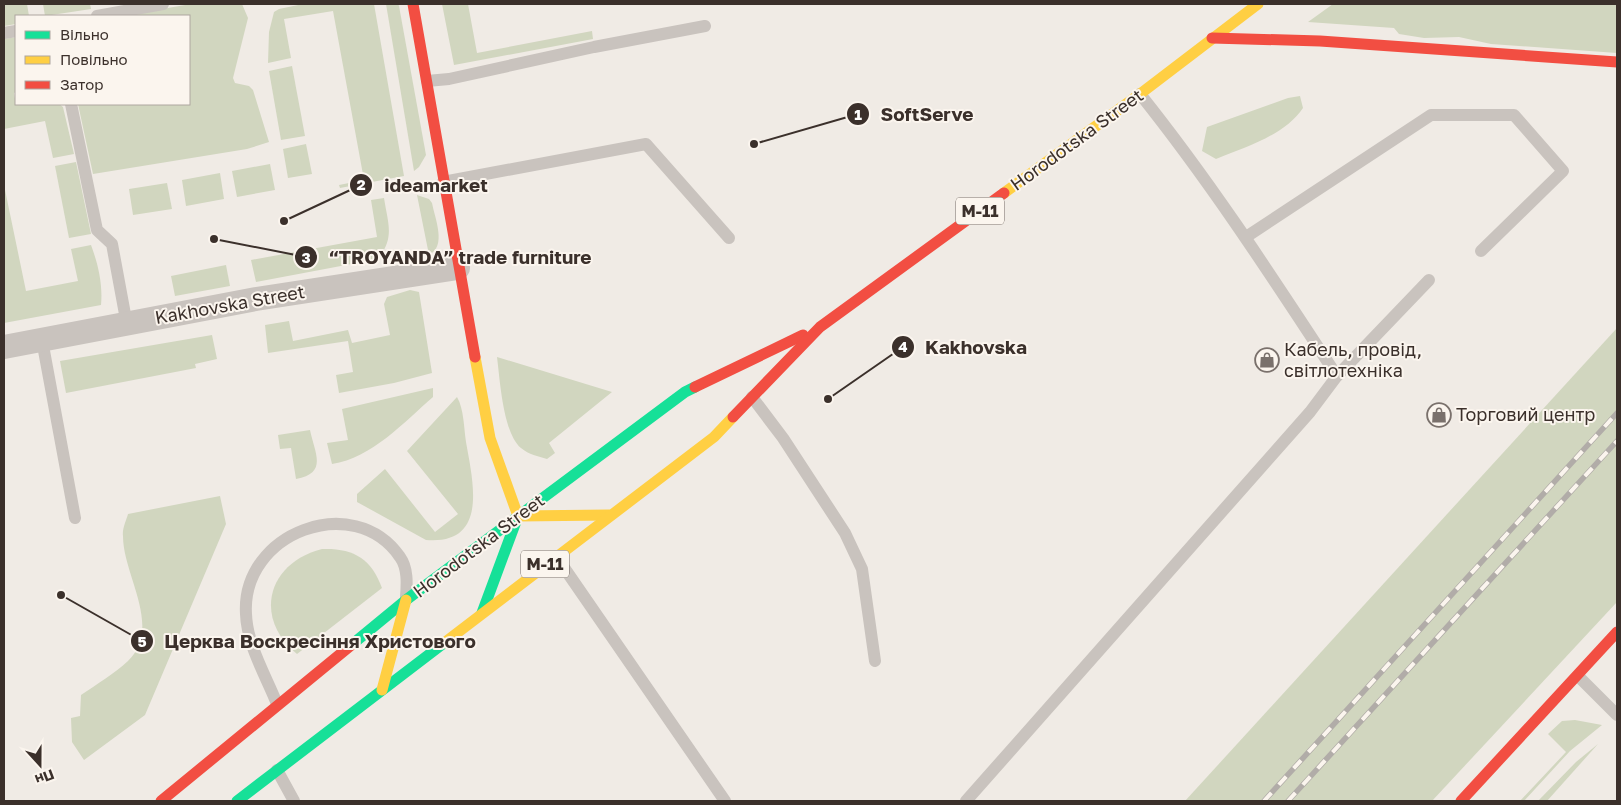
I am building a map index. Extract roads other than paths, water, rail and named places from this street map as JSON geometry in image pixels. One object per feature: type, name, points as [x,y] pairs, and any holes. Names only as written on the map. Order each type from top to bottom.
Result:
[{"type":"main road","points":[[413,4],[458,268],[490,438],[518,516],[482,613]]},
{"type":"main road","name":"Horodotska Street","points":[[237,801],[609,515],[714,437],[820,327],[1140,94],[1258,4]]},
{"type":"main road","points":[[1218,21],[1212,38],[1320,42],[1617,62]]},
{"type":"main road","name":"Horodotska Street","points":[[161,801],[406,600],[685,392],[820,327]]},
{"type":"main road","points":[[518,516],[609,515]]},
{"type":"main road","points":[[382,690],[406,600]]},
{"type":"main road","points":[[1461,801],[1617,632]]},
{"type":"street","name":"Kakhovska Street","points":[[4,347],[256,299],[458,268]]},
{"type":"lane","points":[[102,15],[163,4]]},
{"type":"lane","points":[[427,81],[448,79],[584,49],[705,26]]},
{"type":"lane","points":[[1140,94],[1180,143],[1246,236],[1337,376]]},
{"type":"lane","points":[[71,105],[97,230],[112,244],[127,324]]},
{"type":"lane","points":[[1246,236],[1431,115],[1514,115],[1563,171],[1482,251]]},
{"type":"lane","points":[[443,182],[646,144],[729,238]]},
{"type":"lane","points":[[966,801],[1303,419],[1337,376],[1429,280]]},
{"type":"lane","points":[[42,340],[75,518]]},
{"type":"lane","points":[[752,397],[783,438],[845,533],[862,569],[875,661]]},
{"type":"lane","points":[[277,704],[248,631],[245,613],[252,578],[272,548],[303,529],[339,524],[356,527],[381,539],[401,558],[407,577],[406,600]]},
{"type":"lane","points":[[556,556],[725,801]]},
{"type":"lane","points":[[1578,676],[1617,715]]},
{"type":"lane","points":[[277,770],[294,801]]},
{"type":"railway","points":[[1264,801],[1617,413]]},
{"type":"railway","points":[[1288,801],[1617,441]]},
{"type":"place","name":"SoftServe","points":[[754,144]]},
{"type":"place","name":"ideamarket","points":[[284,221]]},
{"type":"place","name":"“TROYANDA” trade furniture","points":[[214,239]]},
{"type":"place","name":"Кабель, провід, світлотехніка","points":[[1267,360]]},
{"type":"place","name":"Kakhovska","points":[[828,399]]},
{"type":"place","name":"Торговий центр","points":[[1439,415]]},
{"type":"place","name":"Церква Воскресіння Христового","points":[[61,595]]}]
